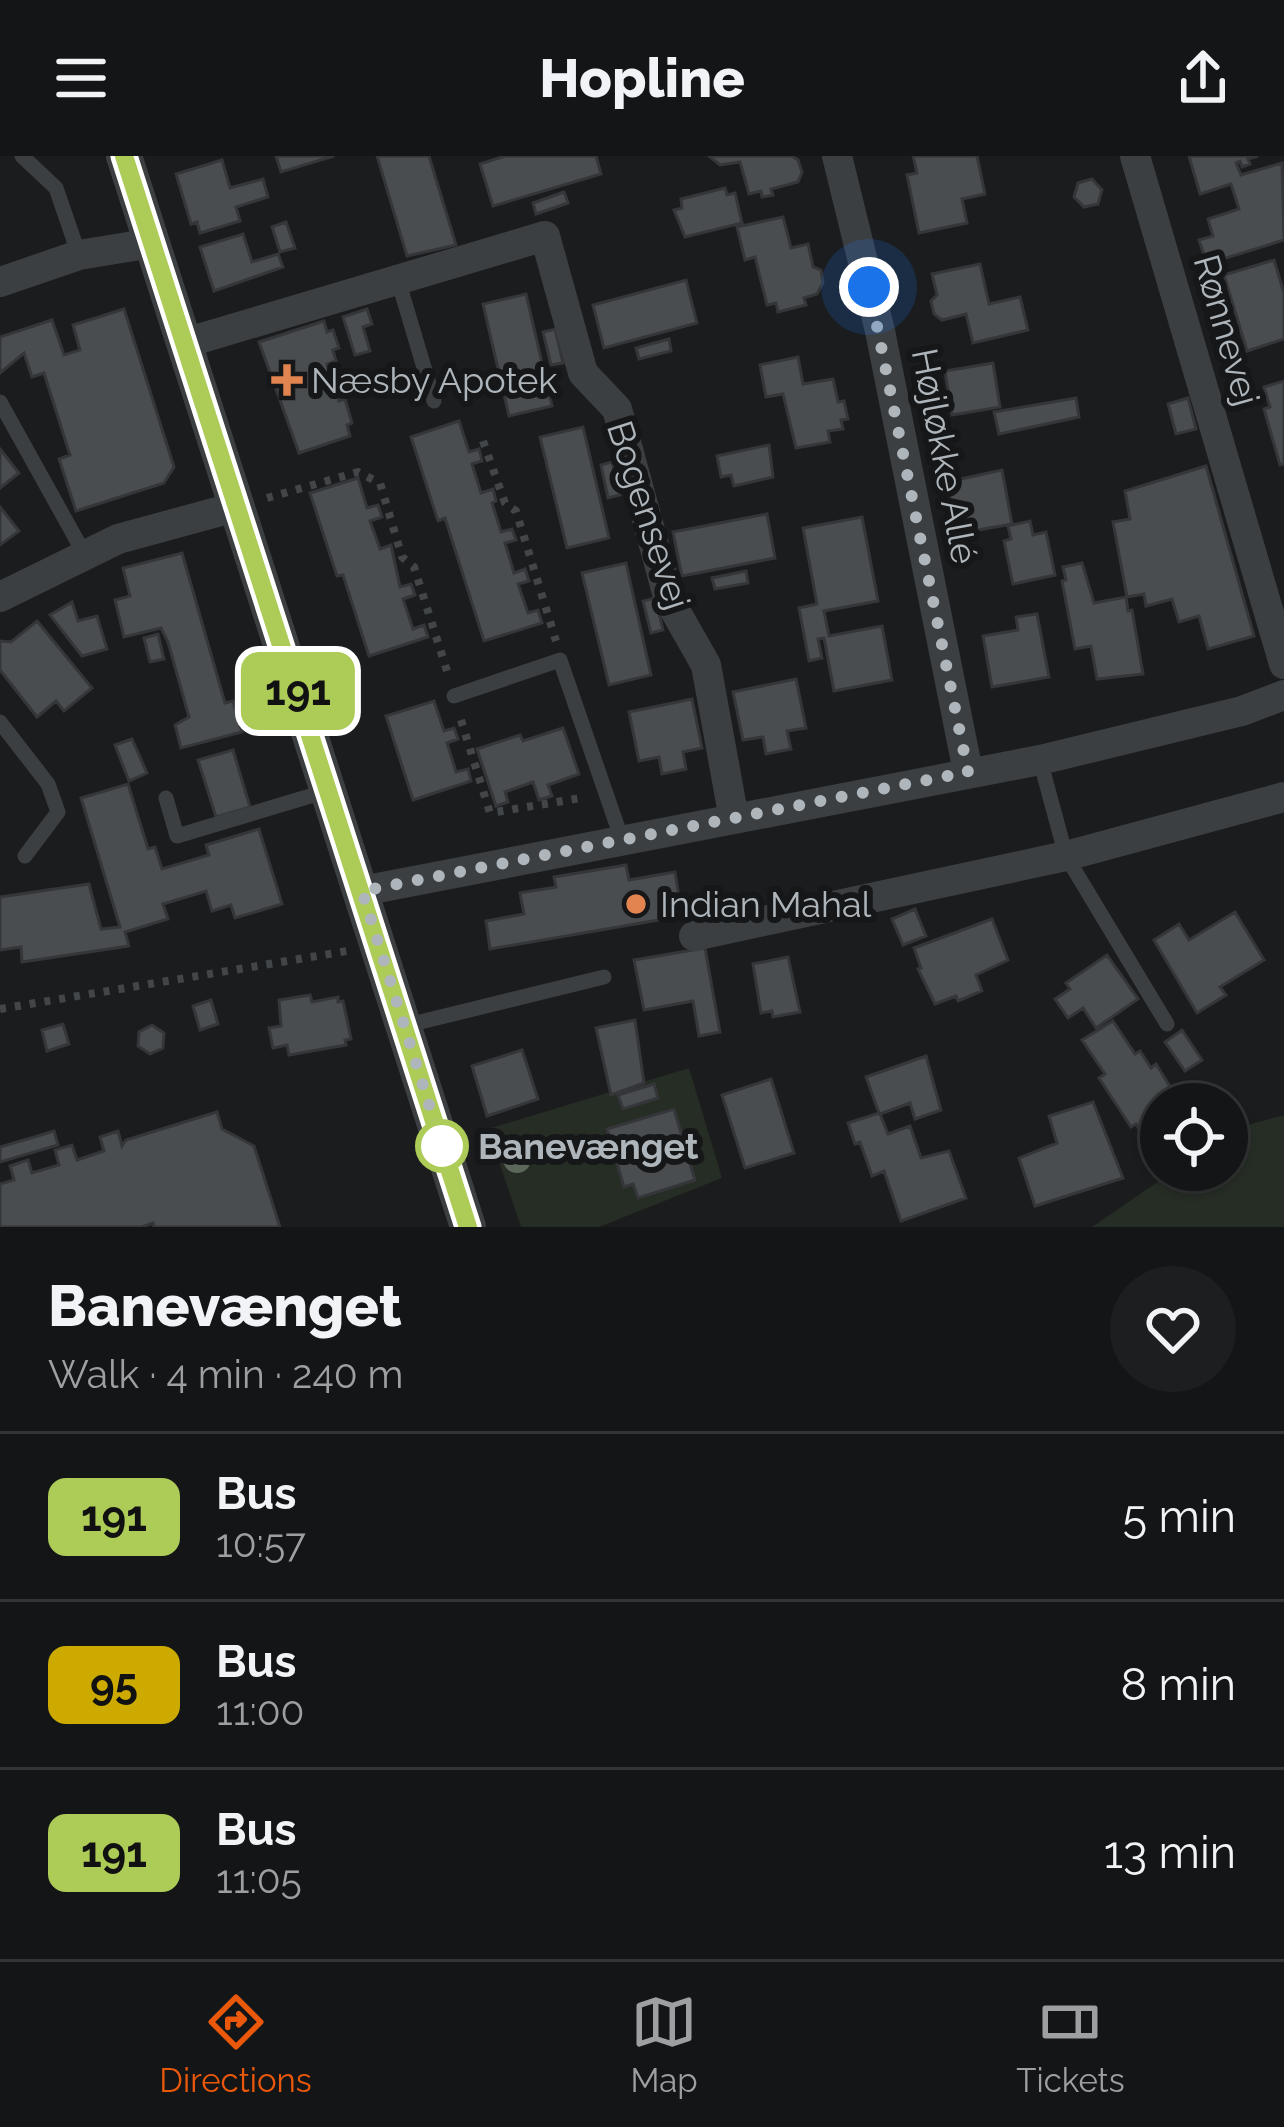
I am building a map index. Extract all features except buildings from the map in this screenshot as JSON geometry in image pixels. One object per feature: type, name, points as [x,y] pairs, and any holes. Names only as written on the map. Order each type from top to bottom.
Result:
[{"type":"street","points":[[124,156],[468,1227]]},
{"type":"street","name":"Højløkke Allé","points":[[837,156],[880,331],[968,772]]},
{"type":"street","name":"Rønnevej","points":[[1135,156],[1284,664]]},
{"type":"street","name":"Bogensevej","points":[[185,343],[545,236],[583,373],[617,409],[669,600],[706,664],[734,819]]},
{"type":"street","points":[[0,282],[80,255],[152,243]]},
{"type":"street","points":[[0,597],[118,539],[239,506]]},
{"type":"street","points":[[362,891],[1040,760],[1242,710],[1284,695]]},
{"type":"street","points":[[694,936],[1066,856],[1284,797]]},
{"type":"lane","points":[[22,156],[56,188],[80,255]]},
{"type":"lane","points":[[398,280],[434,401]]},
{"type":"lane","points":[[4,396],[85,555]]},
{"type":"lane","points":[[454,696],[560,660],[622,840]]},
{"type":"lane","points":[[0,722],[47,784],[58,812],[25,856]]},
{"type":"lane","points":[[1040,760],[1066,856],[1167,1024]]},
{"type":"lane","points":[[166,798],[177,836],[330,790]]},
{"type":"lane","points":[[404,1026],[604,977]]},
{"type":"path","points":[[483,441],[505,503],[515,512],[560,660]]},
{"type":"path","points":[[239,506],[358,472],[380,483],[402,557],[414,566],[490,813],[606,794]]},
{"type":"path","points":[[0,1010],[378,946]]},
{"type":"shaded area","points":[[689,1068],[722,1178],[599,1227],[521,1227],[488,1129]]},
{"type":"shaded area","points":[[1284,1115],[1284,1227],[1092,1227],[1144,1191],[1248,1191],[1248,1125]]},
{"type":"bus line","name":"191","points":[[124,156],[468,1227]]},
{"type":"place","name":"Næsby Apotek","points":[[287,380]]},
{"type":"place","name":"Indian Mahal","points":[[636,904]]},
{"type":"place","name":"Banevænget","points":[[442,1146]]},
{"type":"route","points":[[442,1146],[362,891],[968,772],[869,287]]}]
